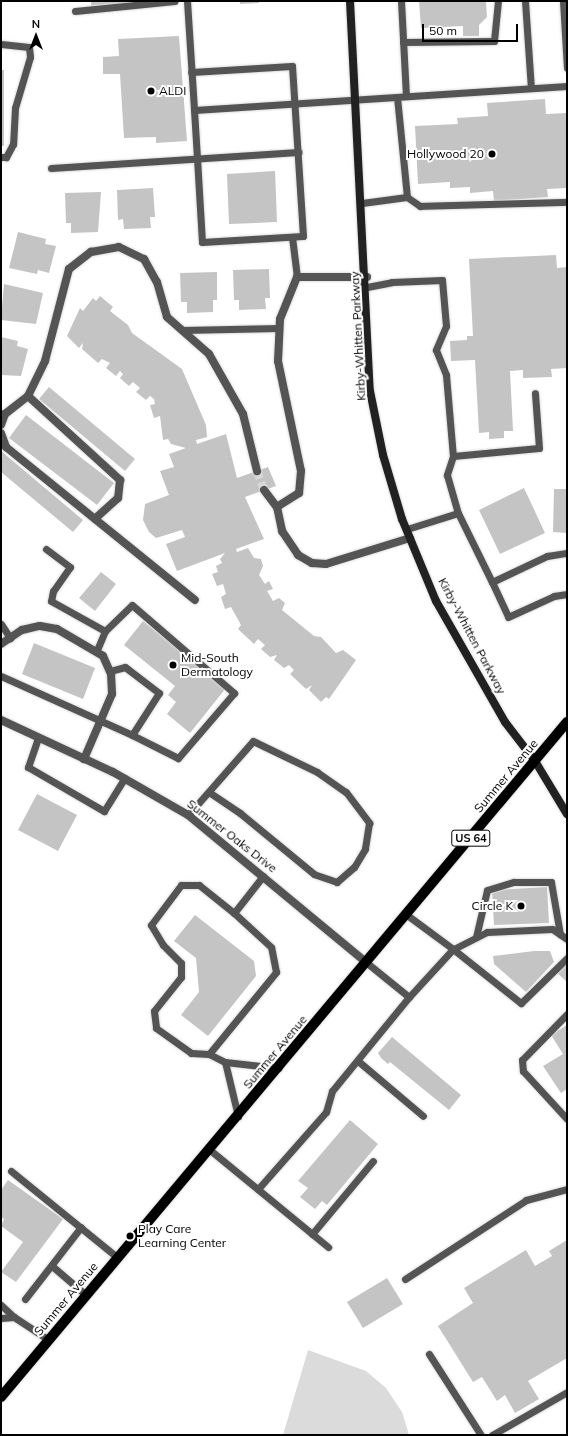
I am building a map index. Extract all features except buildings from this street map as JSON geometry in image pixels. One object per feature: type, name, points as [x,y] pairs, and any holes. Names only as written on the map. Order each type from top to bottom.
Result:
[{"type":"main road","name":"Kirby-Whitten Parkway","points":[[350,1],[367,277],[370,391],[383,454],[407,530],[440,608],[505,722],[535,761],[567,814]]},
{"type":"main road","name":"Summer Avenue","points":[[1,1397],[279,1068],[567,722]]},
{"type":"street","points":[[1,425],[5,414],[28,396],[45,361],[69,269],[91,252],[119,247],[144,259],[157,282],[167,317],[209,354],[243,414],[257,471]]},
{"type":"street","points":[[277,507],[299,493],[302,472],[278,361],[279,328],[297,277],[367,277]]},
{"type":"street","points":[[28,396],[120,480],[118,498],[95,519]]},
{"type":"street","points":[[1,433],[6,447],[195,600]]},
{"type":"street","points":[[264,490],[277,507],[282,531],[298,555],[312,563],[326,564],[410,538]]},
{"type":"street","points":[[1,644],[32,627],[50,627],[97,650],[110,671],[112,694],[103,720],[84,759]]},
{"type":"street","name":"Summer Oaks Drive","points":[[1,720],[125,778],[188,815],[367,963]]},
{"type":"lane","points":[[74,11],[175,1]]},
{"type":"lane","points":[[187,1],[191,72],[202,242],[303,236],[292,66],[191,72]]},
{"type":"lane","points":[[401,1],[406,96]]},
{"type":"lane","points":[[403,42],[494,41],[498,1]]},
{"type":"lane","points":[[525,1],[531,88]]},
{"type":"lane","points":[[563,1],[567,68]]},
{"type":"lane","points":[[1,44],[28,47],[30,57],[15,108],[13,144],[6,157],[1,157]]},
{"type":"lane","points":[[194,110],[567,86]]},
{"type":"lane","points":[[397,97],[407,197]]},
{"type":"lane","points":[[51,168],[298,152]]},
{"type":"lane","points":[[362,203],[407,197],[420,206],[567,202]]},
{"type":"lane","points":[[292,237],[297,277]]},
{"type":"lane","points":[[367,287],[392,282],[442,280],[446,326],[436,350],[446,375],[453,456],[447,475],[458,513],[508,617],[554,596],[567,594]]},
{"type":"lane","points":[[182,330],[279,328]]},
{"type":"lane","points":[[453,456],[539,448],[534,393]]},
{"type":"lane","points":[[407,530],[458,513]]},
{"type":"lane","points":[[46,549],[70,567],[53,592],[51,601],[105,631]]},
{"type":"lane","points":[[492,582],[546,556],[567,553]]},
{"type":"lane","points":[[1,676],[103,720],[178,758],[234,692],[132,605],[105,631],[97,650]]},
{"type":"lane","points":[[1,624],[10,638]]},
{"type":"lane","points":[[110,671],[125,667],[159,693],[132,735]]},
{"type":"lane","points":[[38,738],[28,767],[104,811],[125,778]]},
{"type":"lane","points":[[188,815],[210,792],[253,741],[317,772],[346,792],[369,823],[365,849],[354,867],[336,882],[314,874],[240,812],[210,792]]},
{"type":"lane","points":[[234,913],[263,876]]},
{"type":"lane","points":[[476,937],[487,890],[514,882],[551,882],[560,934]]},
{"type":"lane","points":[[209,1054],[276,972],[271,947],[234,913],[199,885],[181,885],[151,925],[163,945],[180,963],[181,977],[154,1011],[156,1028],[191,1053],[209,1054],[225,1062],[279,1068]]},
{"type":"lane","points":[[407,915],[521,1003],[567,958]]},
{"type":"lane","points":[[258,1189],[326,1112],[332,1091],[409,997],[453,949],[487,932],[552,929],[567,939]]},
{"type":"lane","points":[[367,963],[409,997]]},
{"type":"lane","points":[[567,1014],[522,1060],[523,1071],[567,1119]]},
{"type":"lane","points":[[358,1061],[423,1116]]},
{"type":"lane","points":[[225,1062],[238,1116]]},
{"type":"lane","points":[[210,1150],[328,1247]]},
{"type":"lane","points":[[312,1234],[374,1161]]},
{"type":"lane","points":[[11,1171],[118,1258]]},
{"type":"lane","points":[[405,1279],[526,1200],[567,1189]]},
{"type":"lane","points":[[24,1299],[52,1266],[81,1227]]},
{"type":"lane","points":[[52,1266],[86,1295]]},
{"type":"lane","points":[[1,1305],[14,1317],[49,1340]]},
{"type":"lane","points":[[1,1318],[14,1317]]},
{"type":"lane","points":[[429,1354],[481,1435]]},
{"type":"lane","points":[[492,1435],[567,1392]]},
{"type":"shaded area","points":[[308,1350],[366,1371],[386,1388],[402,1412],[409,1435],[283,1435]]},
{"type":"tunnel","points":[[257,471],[264,490]]},
{"type":"place","name":"ALDI","points":[[151,91]]},
{"type":"place","name":"Hollywood 20","points":[[492,154]]},
{"type":"place","name":"Mid-South Dermatology","points":[[173,665]]},
{"type":"place","name":"Circle K","points":[[521,906]]},
{"type":"place","name":"Play Care Learning Center","points":[[130,1236]]}]
